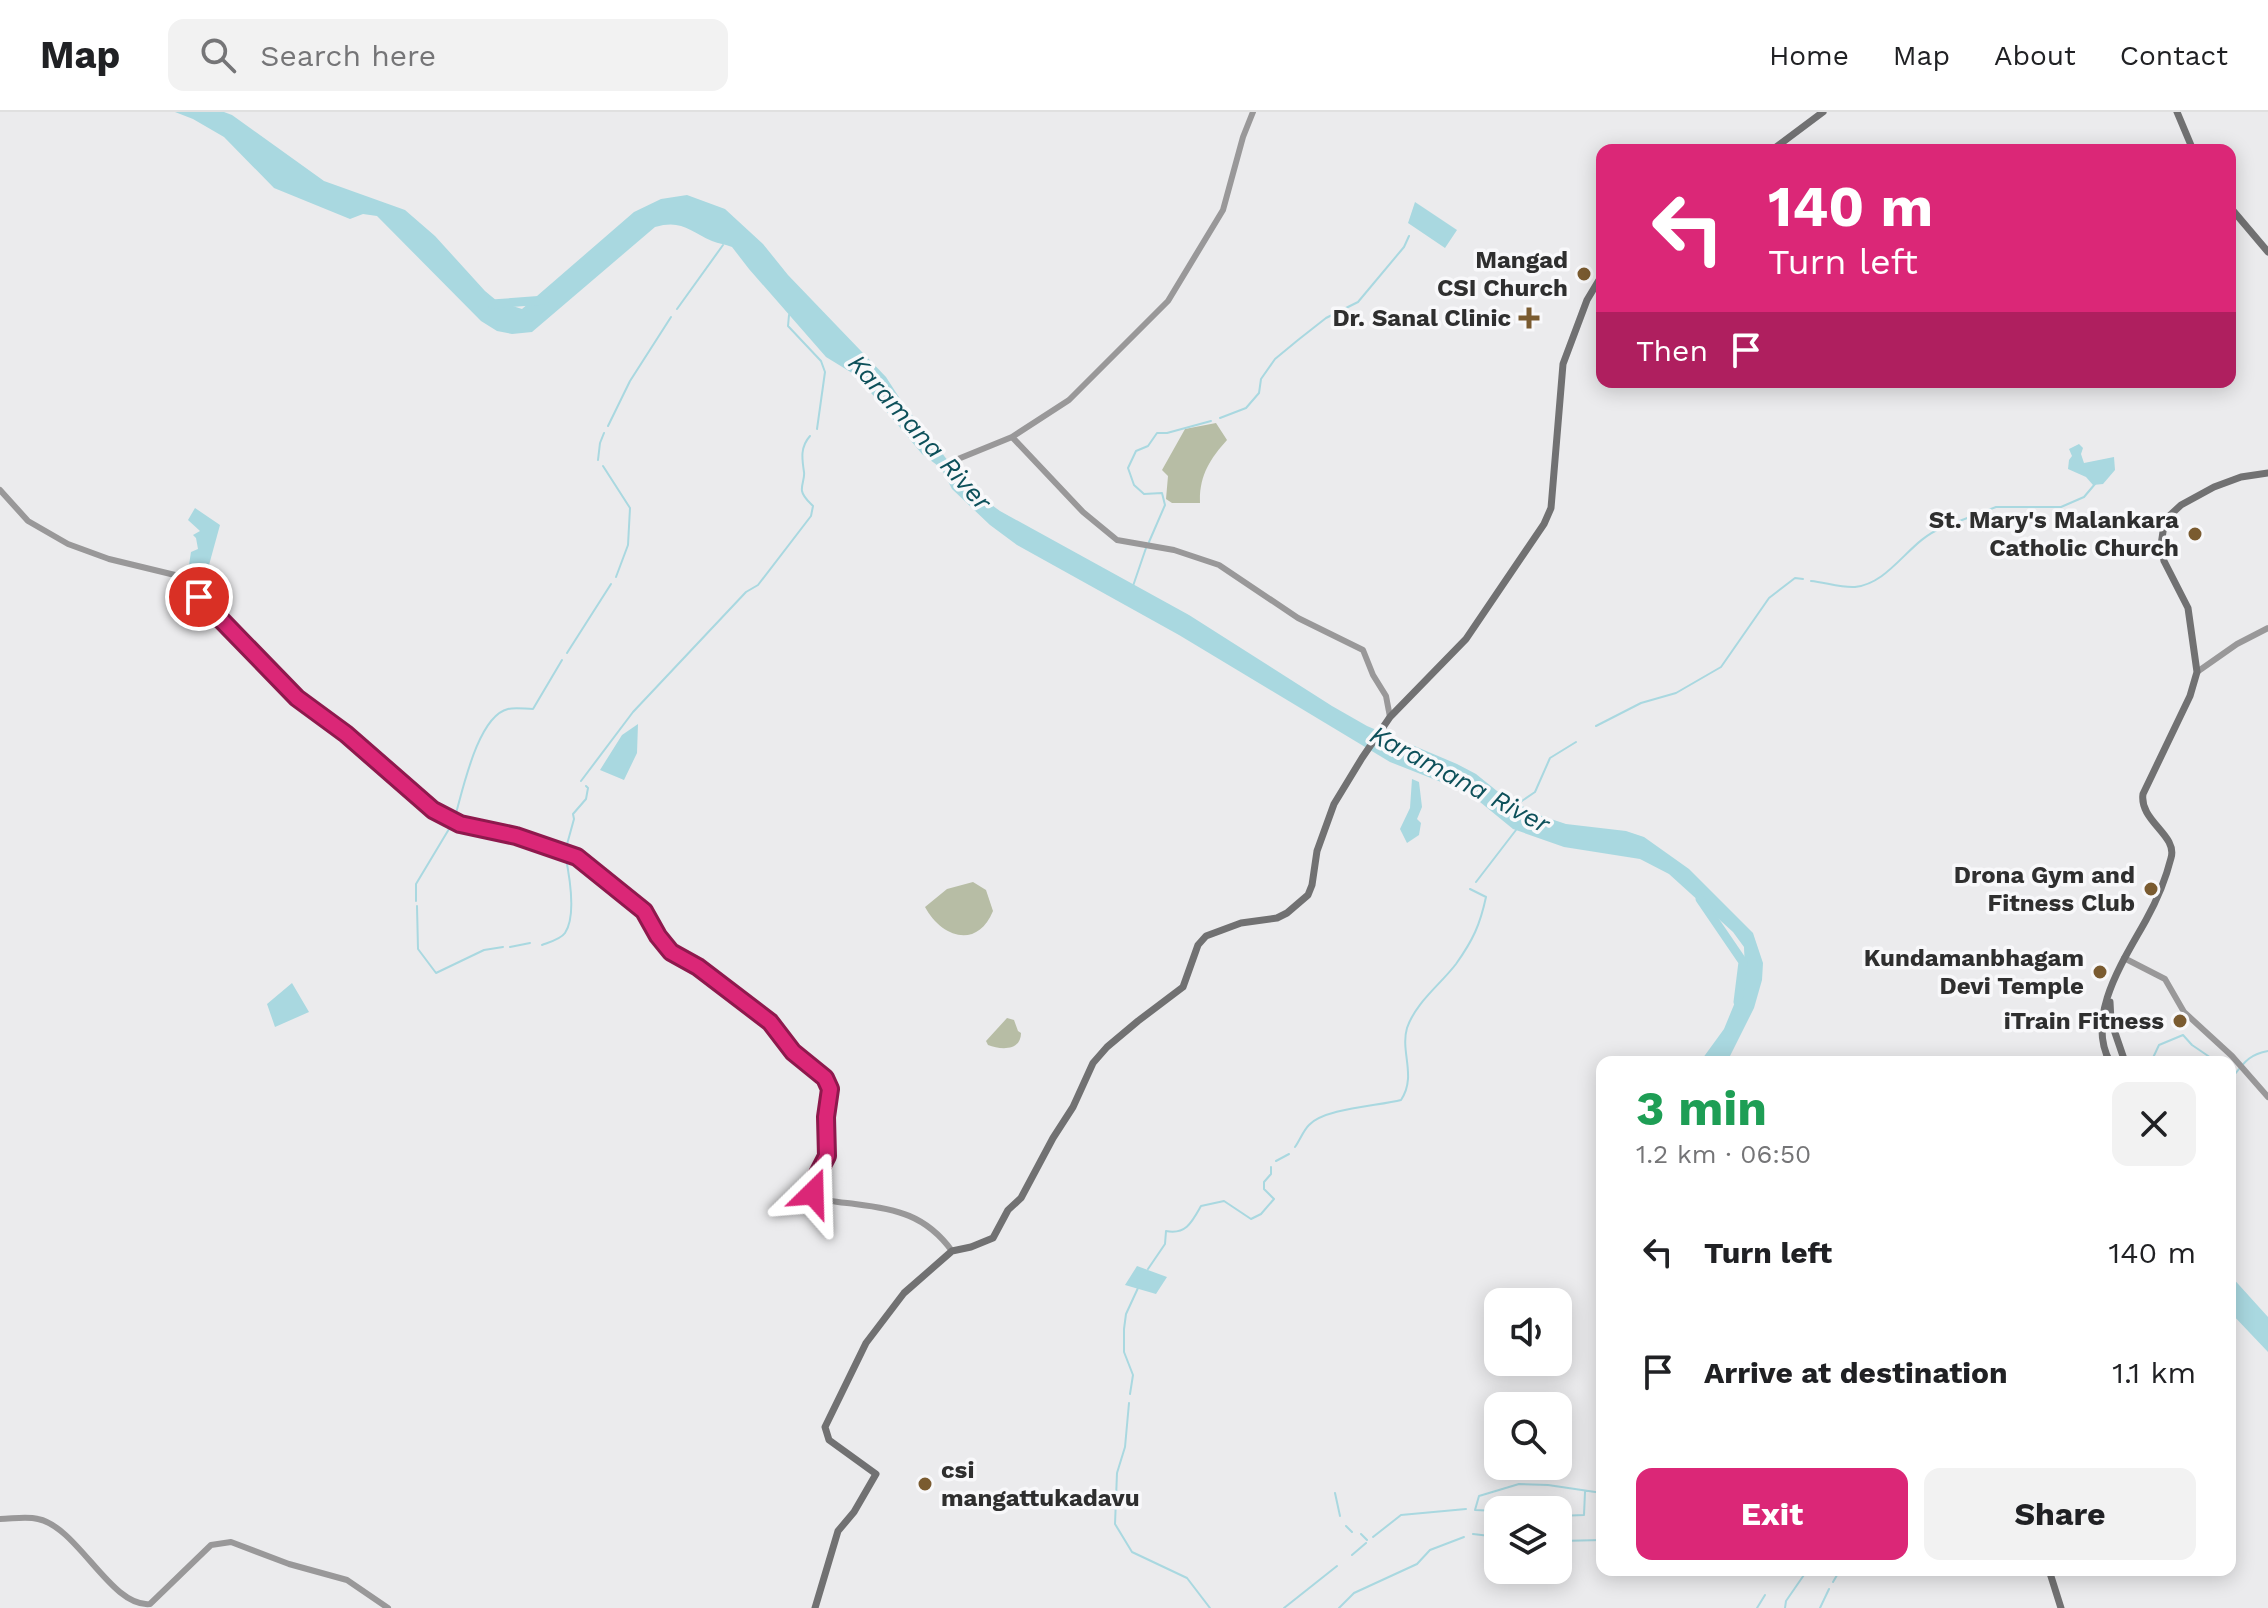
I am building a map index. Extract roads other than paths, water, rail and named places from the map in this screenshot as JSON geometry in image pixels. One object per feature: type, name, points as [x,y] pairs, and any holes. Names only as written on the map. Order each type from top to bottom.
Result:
[{"type":"main road","points":[[1780,144],[1823,112]]},
{"type":"main road","points":[[2177,112],[2190,144]]},
{"type":"main road","points":[[2236,214],[2268,252]]},
{"type":"main road","points":[[815,1608],[838,1531],[854,1512],[876,1474],[829,1440],[825,1427],[866,1343],[904,1293],[952,1251],[993,1238],[1008,1210],[1021,1198],[1073,1107],[1093,1063],[1138,1021],[1183,987],[1198,945],[1206,936],[1241,923],[1277,918],[1308,895],[1317,851],[1334,804],[1362,758],[1390,717],[1466,639],[1544,524],[1551,508],[1563,364],[1587,300],[1596,285]]},
{"type":"main road","points":[[2107,1056],[2101,1043],[2109,995],[2123,958],[2148,917],[2172,856],[2169,842],[2147,814],[2142,800],[2156,763],[2190,696],[2197,672],[2188,608],[2164,561],[2161,545],[2164,525],[2181,505],[2214,487],[2241,477],[2268,473]]},
{"type":"main road","points":[[2109,995],[2111,1021],[2123,1056]]},
{"type":"main road","points":[[2051,1576],[2061,1608]]},
{"type":"street","points":[[958,459],[1012,437],[1069,400],[1156,315],[1195,261],[1223,210],[1253,112]]},
{"type":"street","points":[[1012,437],[1083,512],[1117,540],[1174,550],[1219,565],[1298,618],[1363,650],[1386,696],[1390,717]]},
{"type":"street","points":[[0,490],[19,514],[78,548],[169,573],[199,597],[297,698],[346,734],[433,810],[460,824],[516,836],[566,852],[630,897],[648,916],[671,952],[698,967],[755,1009],[770,1022],[793,1052],[825,1078],[830,1089],[826,1117],[828,1149],[825,1162],[812,1185],[813,1193],[825,1200],[901,1211],[936,1231],[952,1251]]},
{"type":"street","points":[[2197,672],[2237,644],[2268,628]]},
{"type":"street","points":[[2123,958],[2165,979],[2184,1012],[2231,1056]]},
{"type":"street","points":[[2236,1060],[2268,1097]]},
{"type":"street","points":[[0,1519],[38,1519],[50,1524],[75,1544],[128,1600],[140,1605],[150,1604],[211,1545],[231,1542],[289,1564],[347,1580],[388,1608]]},
{"type":"water","points":[[175,112],[224,112],[232,115],[324,181],[405,210],[435,236],[485,291],[497,301],[522,309],[634,212],[661,199],[687,195],[725,209],[763,244],[788,275],[886,377],[904,405],[971,490],[1000,511],[1189,615],[1367,726],[1457,764],[1476,774],[1502,795],[1539,815],[1566,824],[1626,831],[1644,837],[1689,869],[1753,933],[1763,963],[1754,1008],[1730,1056],[1704,1056],[1724,1029],[1738,995],[1745,970],[1744,947],[1733,932],[1669,874],[1640,859],[1564,847],[1513,829],[1469,793],[1390,762],[1179,635],[1017,545],[990,525],[952,489],[941,468],[922,454],[857,376],[826,357],[732,247],[679,225],[655,227],[532,332],[512,334],[497,331],[481,321],[377,216],[363,214],[350,219],[274,188],[224,137]]},
{"type":"water","points":[[1415,202],[1457,230],[1445,248],[1408,223]]},
{"type":"water","points":[[2079,444],[2083,448],[2084,463],[2114,457],[2115,470],[2103,484],[2093,485],[2086,477],[2068,469],[2072,456],[2069,449]]},
{"type":"water","points":[[195,508],[220,525],[209,565],[205,565],[203,571],[194,573],[189,565],[191,552],[198,549],[193,535],[200,531],[188,520]]},
{"type":"water","points":[[638,724],[637,753],[624,780],[600,770],[622,735]]},
{"type":"water","points":[[1412,779],[1419,782],[1422,807],[1417,819],[1421,823],[1419,835],[1407,843],[1400,829],[1410,808]]},
{"type":"water","points":[[292,983],[309,1012],[275,1027],[267,1004]]},
{"type":"water","points":[[1137,1266],[1167,1277],[1156,1294],[1125,1285]]},
{"type":"water","points":[[2236,1282],[2268,1317],[2268,1352],[2236,1318]]},
{"type":"waterway","points":[[1220,418],[1246,408],[1259,393],[1261,379],[1275,359],[1326,318],[1358,302],[1404,247],[1409,236]]},
{"type":"waterway","points":[[677,309],[723,245]]},
{"type":"waterway","name":"Karamana River","points":[[492,304],[545,300]]},
{"type":"waterway","points":[[789,315],[788,326],[821,361],[825,372],[817,429]]},
{"type":"waterway","points":[[608,426],[630,381],[671,317]]},
{"type":"waterway","points":[[1149,542],[1165,505],[1162,493],[1144,494],[1134,485],[1128,468],[1136,451],[1148,446],[1157,433],[1211,421]]},
{"type":"waterway","points":[[598,460],[604,433]]},
{"type":"waterway","points":[[581,781],[633,712],[746,592],[758,585],[811,516],[813,506],[802,489],[803,449],[810,436]]},
{"type":"waterway","points":[[603,466],[630,508],[628,545],[616,577]]},
{"type":"waterway","points":[[1949,525],[1996,507],[2061,507],[2084,497],[2095,484]]},
{"type":"waterway","points":[[1811,581],[1850,587],[1868,584],[1890,570],[1930,534],[1942,528]]},
{"type":"waterway","points":[[1133,586],[1146,548]]},
{"type":"waterway","points":[[1596,726],[1641,703],[1676,693],[1721,667],[1769,598],[1795,578],[1803,579]]},
{"type":"waterway","points":[[567,653],[611,584]]},
{"type":"waterway","points":[[455,817],[473,755],[488,725],[508,709],[533,709],[562,660]]},
{"type":"waterway","points":[[1516,805],[1535,792],[1550,758],[1576,742]]},
{"type":"waterway","points":[[566,848],[573,814],[586,799],[586,786]]},
{"type":"waterway","points":[[416,901],[416,884],[452,824]]},
{"type":"waterway","points":[[1476,882],[1516,830]]},
{"type":"waterway","points":[[542,945],[561,937],[569,925],[571,894],[565,854]]},
{"type":"waterway","points":[[1295,1147],[1307,1127],[1317,1119],[1339,1111],[1401,1100],[1408,1082],[1407,1028],[1422,1002],[1462,955],[1481,916],[1486,897],[1470,889]]},
{"type":"waterway","name":"Karamana River","points":[[1700,899],[1743,962],[1738,1002]]},
{"type":"waterway","points":[[417,906],[418,949],[436,973],[484,950],[503,947]]},
{"type":"waterway","points":[[510,947],[530,943]]},
{"type":"waterway","points":[[2154,1056],[2159,1045],[2183,1035],[2208,1056]]},
{"type":"waterway","points":[[2236,1073],[2249,1059],[2268,1051]]},
{"type":"waterway","points":[[1276,1161],[1289,1154]]},
{"type":"waterway","points":[[1148,1269],[1165,1244],[1166,1231],[1183,1229],[1201,1206],[1224,1201],[1251,1219],[1261,1214],[1274,1199],[1264,1189],[1271,1167]]},
{"type":"waterway","points":[[1130,1394],[1133,1375],[1124,1352],[1124,1329],[1126,1314],[1138,1288]]},
{"type":"waterway","points":[[1129,1403],[1125,1447],[1117,1473],[1115,1524],[1132,1552],[1187,1578],[1210,1608]]},
{"type":"waterway","points":[[1484,1510],[1475,1510],[1479,1496],[1519,1484],[1596,1492]]},
{"type":"waterway","points":[[1572,1515],[1584,1515],[1585,1492]]},
{"type":"waterway","points":[[1335,1493],[1340,1516]]},
{"type":"waterway","points":[[1373,1537],[1401,1515],[1466,1509]]},
{"type":"waterway","points":[[1346,1526],[1352,1532]]},
{"type":"waterway","points":[[1361,1534],[1367,1540]]},
{"type":"waterway","points":[[1473,1534],[1484,1535]]},
{"type":"waterway","points":[[1339,1608],[1354,1593],[1417,1564],[1430,1550],[1464,1537]]},
{"type":"waterway","points":[[1572,1541],[1596,1540]]},
{"type":"waterway","points":[[1352,1555],[1366,1543]]},
{"type":"waterway","points":[[1284,1608],[1337,1566]]},
{"type":"waterway","points":[[1785,1608],[1786,1601],[1803,1576]]},
{"type":"waterway","points":[[1833,1582],[1836,1576]]},
{"type":"waterway","points":[[1820,1608],[1829,1589]]},
{"type":"waterway","points":[[1757,1608],[1765,1595]]},
{"type":"place","name":"Mangad CSI Church","points":[[1584,274]]},
{"type":"place","name":"Dr. Sanal Clinic","points":[[1529,318]]},
{"type":"place","name":"St. Mary's Malankara Catholic Church","points":[[2195,534]]},
{"type":"place","name":"Drona Gym and Fitness Club","points":[[2151,889]]},
{"type":"place","name":"Kundamanbhagam Devi Temple","points":[[2100,972]]},
{"type":"place","name":"iTrain Fitness","points":[[2180,1021]]},
{"type":"place","name":"csi mangattukadavu","points":[[925,1484]]}]
